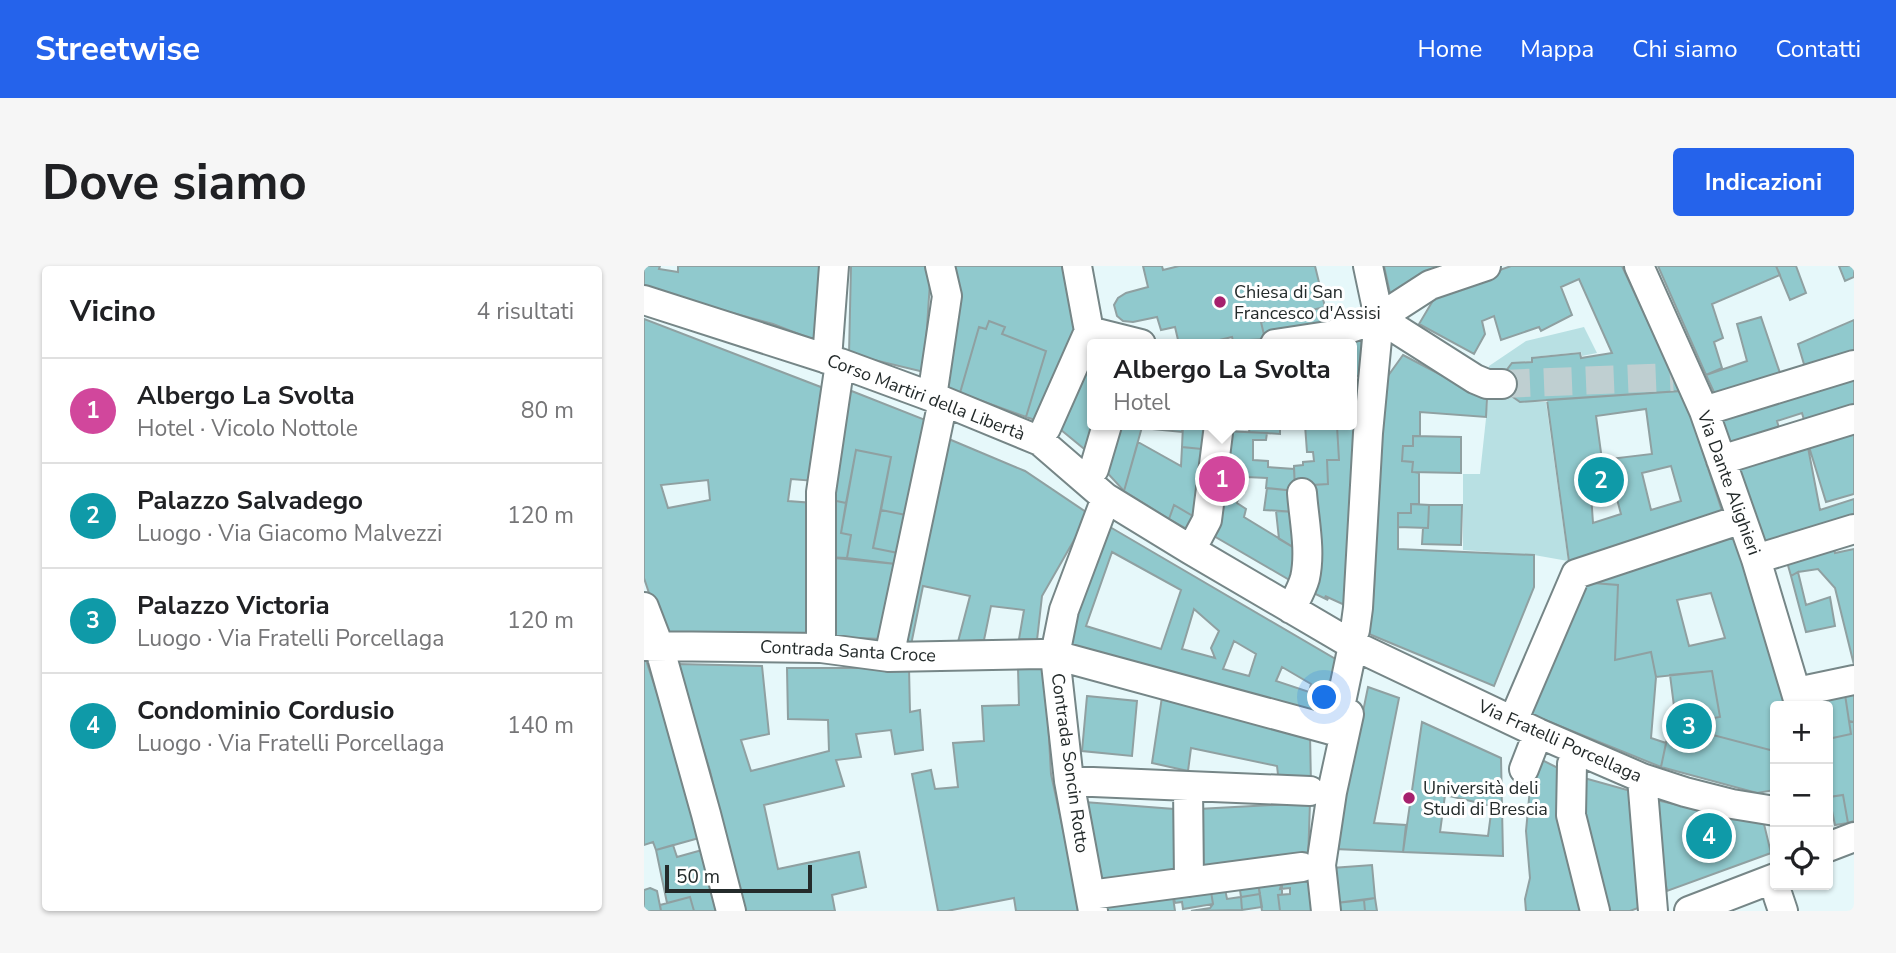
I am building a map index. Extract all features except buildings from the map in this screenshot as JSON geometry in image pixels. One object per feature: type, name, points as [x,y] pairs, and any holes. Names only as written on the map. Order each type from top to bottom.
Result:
[{"type":"street","points":[[821,648],[821,492],[834,361],[834,266]]},
{"type":"street","points":[[889,657],[937,399],[947,296],[940,266]]},
{"type":"street","points":[[1077,266],[1105,337]]},
{"type":"street","points":[[1326,911],[1321,865],[1356,645],[1368,433],[1379,318],[1368,266]]},
{"type":"street","points":[[1308,339],[1334,335],[1379,318],[1430,285],[1486,266]]},
{"type":"street","name":"Via Dante Alighieri","points":[[1639,266],[1681,377],[1704,411],[1756,559],[1798,699]]},
{"type":"street","name":"Corso Martiri della Libertà","points":[[644,300],[834,361],[1040,441],[1106,498],[1356,645]]},
{"type":"street","points":[[1379,318],[1488,381]]},
{"type":"street","points":[[1046,428],[1087,365]]},
{"type":"street","points":[[1704,411],[1854,365]]},
{"type":"street","points":[[1721,460],[1854,419]]},
{"type":"street","points":[[1094,469],[1106,430]]},
{"type":"street","points":[[1191,550],[1207,520],[1218,430]]},
{"type":"street","points":[[1291,609],[1305,579],[1307,563],[1302,493]]},
{"type":"street","name":"Contrada Soncin Rotto","points":[[1091,903],[1069,781],[1055,656],[1064,610],[1106,498]]},
{"type":"street","points":[[1524,769],[1526,727],[1576,574],[1742,519]]},
{"type":"street","points":[[1756,559],[1854,529]]},
{"type":"street","points":[[644,607],[651,646],[731,911]]},
{"type":"street","name":"Via Fratelli Porcellaga","points":[[1356,645],[1526,727],[1642,778],[1732,804],[1770,810]]},
{"type":"street","name":"Contrada Santa Croce","points":[[651,646],[821,648],[889,657],[1042,654],[1335,732],[1356,645]]},
{"type":"street","points":[[1798,699],[1854,681]]},
{"type":"street","points":[[1572,764],[1571,815],[1595,911]]},
{"type":"street","points":[[1642,778],[1653,911]]},
{"type":"street","points":[[1069,781],[1310,791]]},
{"type":"street","points":[[1188,786],[1189,881]]},
{"type":"street","points":[[1091,903],[1189,881],[1303,867]]},
{"type":"street","points":[[1689,911],[1779,895]]},
{"type":"shaded area","points":[[1584,327],[1597,353],[1532,357],[1531,361],[1512,363],[1502,377],[1520,402],[1546,402],[1568,561],[1534,555],[1463,550],[1463,474],[1480,474],[1489,366],[1526,341]]},
{"type":"tunnel","points":[[1502,384],[1673,377]]},
{"type":"place","name":"Chiesa di San Francesco d'Assisi","points":[[1220,302]]},
{"type":"place","name":"Albergo La Svolta","points":[[1222,479]]},
{"type":"place","name":"Palazzo Salvadego","points":[[1601,480]]},
{"type":"place","name":"Palazzo Victoria","points":[[1689,726]]},
{"type":"place","name":"Università deli Studi di Brescia","points":[[1409,798]]},
{"type":"place","name":"Condominio Cordusio","points":[[1709,836]]}]
